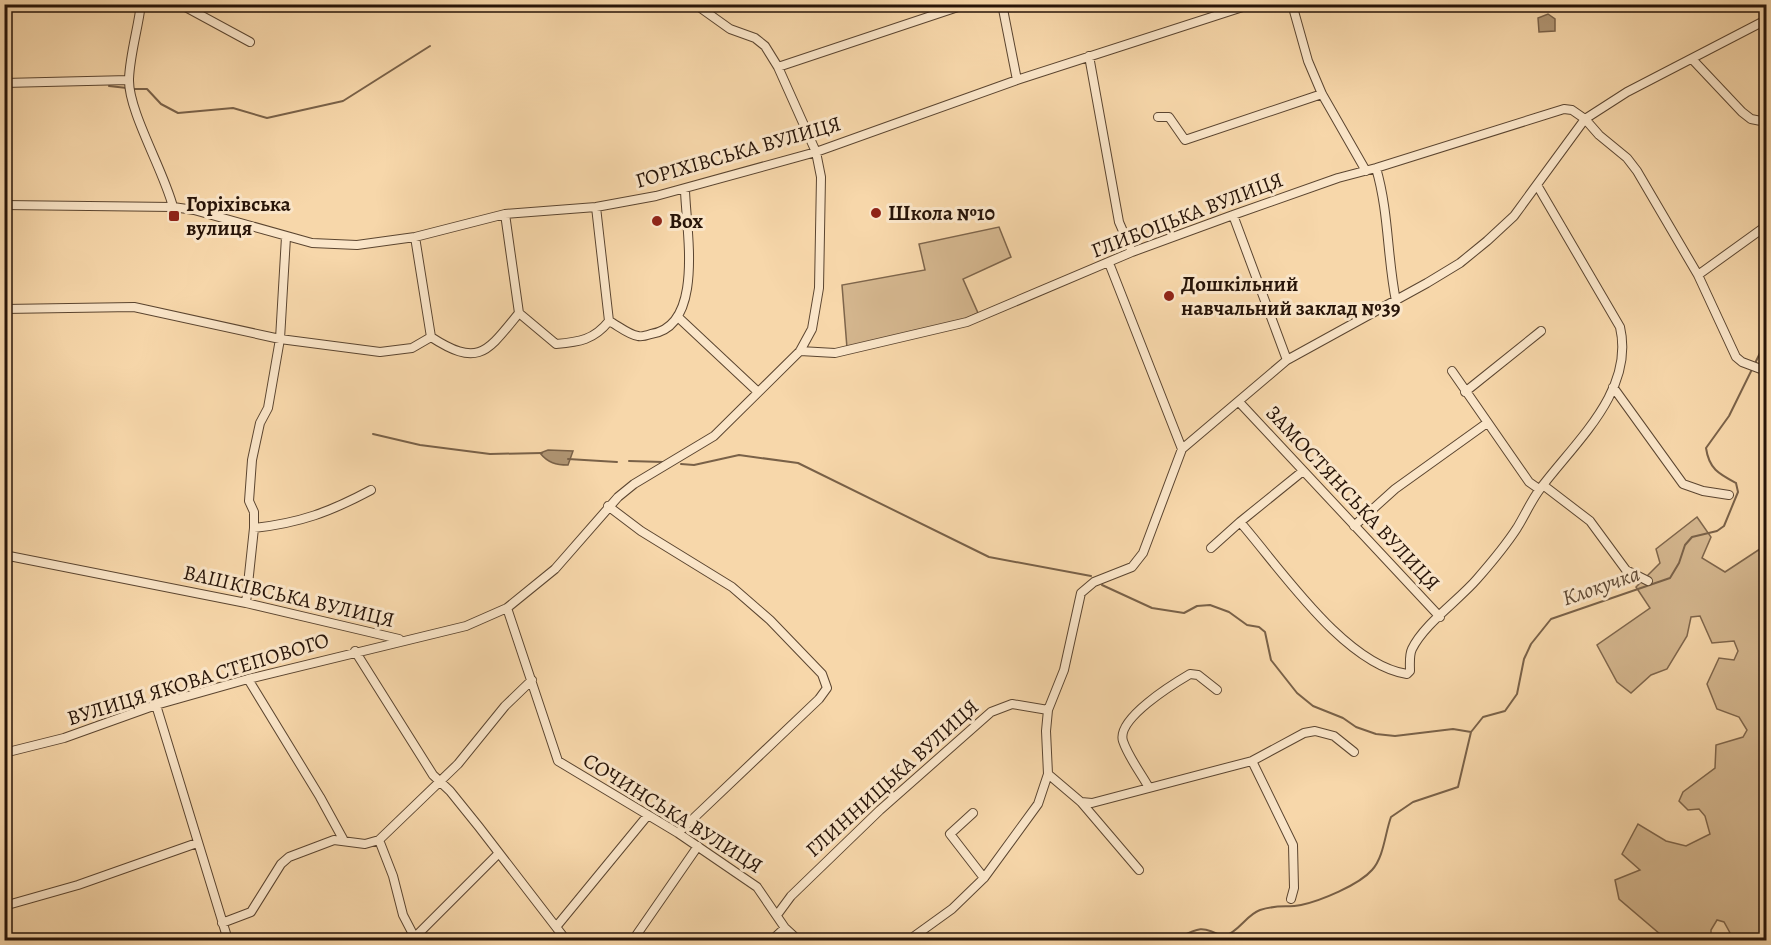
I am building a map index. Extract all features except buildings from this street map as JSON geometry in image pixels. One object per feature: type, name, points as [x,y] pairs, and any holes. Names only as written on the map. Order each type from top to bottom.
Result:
[{"type":"street","points":[[141,4],[129,80],[136,110],[168,187],[173,207]]},
{"type":"street","points":[[180,4],[250,42]]},
{"type":"street","name":"ВАШКІВСЬКА ВУЛИЦЯ","points":[[4,555],[246,603],[402,640],[466,626],[507,608],[555,569],[608,506],[634,484],[714,436],[737,416],[800,351],[812,329],[819,288],[821,177],[816,152],[778,68],[765,46],[755,38],[730,29],[695,4]]},
{"type":"street","points":[[778,68],[967,4]]},
{"type":"street","points":[[1002,4],[1017,80]]},
{"type":"street","name":"ГОРІХІВСЬКА ВУЛИЦЯ","points":[[4,205],[173,207],[194,210],[286,237],[322,244],[346,245],[415,237],[505,214],[596,207],[685,190],[816,152],[1017,80],[1252,4]]},
{"type":"street","points":[[1292,4],[1308,61],[1322,94],[1366,171]]},
{"type":"street","points":[[909,940],[952,909],[984,878],[1038,804],[1048,774],[1046,731],[1048,710],[1064,670],[1081,593],[1094,582],[1132,567],[1143,553],[1182,449],[1240,403],[1287,360],[1396,301],[1460,263],[1487,241],[1514,216],[1585,119],[1627,92],[1767,20]]},
{"type":"street","points":[[1089,56],[1119,222],[1132,252]]},
{"type":"street","points":[[1692,59],[1742,112],[1751,119],[1767,122]]},
{"type":"street","points":[[4,83],[129,80]]},
{"type":"street","points":[[1158,117],[1169,117],[1185,140],[1322,94]]},
{"type":"street","name":"ГЛИБОЦЬКА ВУЛИЦЯ","points":[[800,351],[834,353],[967,322],[1132,252],[1338,177],[1376,168],[1554,111],[1572,110],[1585,119]]},
{"type":"street","points":[[1585,119],[1632,165],[1698,275],[1736,357],[1767,371]]},
{"type":"street","points":[[1376,168],[1385,204],[1391,275],[1396,301]]},
{"type":"street","points":[[1240,522],[1320,616],[1363,657],[1407,674],[1410,671],[1411,650],[1478,578],[1516,530],[1541,487],[1588,431],[1613,387],[1623,360],[1624,344],[1620,327],[1537,184]]},
{"type":"street","points":[[609,321],[637,336],[664,332],[679,318],[686,300],[688,280],[685,190]]},
{"type":"street","points":[[505,214],[519,313],[556,344],[582,342],[599,334],[609,321],[596,207]]},
{"type":"street","points":[[1233,215],[1287,360]]},
{"type":"street","points":[[1698,275],[1767,226]]},
{"type":"street","points":[[246,603],[254,528],[254,512],[249,501],[252,460],[260,423],[268,408],[280,339],[286,237]]},
{"type":"street","points":[[415,237],[431,337]]},
{"type":"street","points":[[1109,263],[1182,449]]},
{"type":"street","points":[[4,309],[134,307],[280,339],[380,352],[412,348],[431,337]]},
{"type":"street","points":[[431,337],[462,355],[475,354],[490,346],[519,313]]},
{"type":"street","points":[[679,318],[758,392]]},
{"type":"street","points":[[1465,392],[1541,331]]},
{"type":"street","points":[[1452,371],[1528,482],[1541,487],[1590,520],[1626,570],[1648,581]]},
{"type":"street","points":[[1613,387],[1683,484],[1703,491],[1729,495]]},
{"type":"street","name":"ЗАМОСТЯНСЬКА ВУЛИЦЯ","points":[[1240,403],[1440,617]]},
{"type":"street","points":[[1354,526],[1395,489],[1487,423]]},
{"type":"street","points":[[1211,548],[1303,471]]},
{"type":"street","points":[[254,528],[294,523],[341,506],[371,490]]},
{"type":"street","points":[[608,506],[641,531],[732,587],[770,620],[822,674],[827,688],[819,699],[678,833]]},
{"type":"street","name":"СОЧИНСЬКА ВУЛИЦЯ","points":[[507,608],[558,761],[678,833],[757,887],[784,928],[798,940]]},
{"type":"street","name":"ВУЛИЦЯ ЯКОВА СТЕПОВОГО","points":[[4,753],[64,738],[156,705],[402,640]]},
{"type":"street","points":[[356,651],[433,776],[440,781],[479,827],[566,940]]},
{"type":"street","points":[[1148,786],[1123,741],[1125,726],[1141,708],[1190,674],[1198,675],[1217,690]]},
{"type":"street","points":[[248,679],[321,797],[342,839]]},
{"type":"street","points":[[222,923],[251,912],[281,864],[289,857],[318,844],[342,839],[365,844],[379,840],[458,764],[505,706],[532,680]]},
{"type":"street","name":"ГЛИННИЦЬКА ВУЛИЦЯ","points":[[777,915],[791,896],[871,818],[991,712],[1011,704],[1048,710]]},
{"type":"street","points":[[156,705],[228,940]]},
{"type":"street","points":[[1081,802],[1092,803],[1148,786],[1252,761],[1304,733],[1315,731],[1334,736],[1354,752]]},
{"type":"street","points":[[1252,761],[1268,799],[1284,824],[1293,845],[1294,888],[1291,899]]},
{"type":"street","points":[[1048,774],[1081,802],[1139,870]]},
{"type":"street","points":[[973,813],[950,834],[984,878]]},
{"type":"street","points":[[556,927],[648,815]]},
{"type":"street","points":[[379,840],[393,876],[402,915],[414,940],[498,854]]},
{"type":"street","points":[[4,906],[88,881],[197,843]]},
{"type":"street","points":[[633,940],[698,846]]},
{"type":"street","points":[[772,940],[784,928]]},
{"type":"shaded area","points":[[1548,14],[1555,19],[1555,31],[1539,32],[1538,18]]},
{"type":"shaded area","points":[[999,227],[1011,257],[963,279],[978,313],[965,319],[847,348],[842,285],[925,270],[919,244]]},
{"type":"shaded area","points":[[548,450],[573,451],[568,465],[564,465],[549,461],[540,453]]},
{"type":"shaded area","points":[[1697,517],[1711,537],[1702,558],[1725,572],[1766,545],[1766,940],[1734,940],[1724,922],[1717,920],[1711,930],[1711,940],[1667,940],[1619,899],[1615,880],[1640,870],[1622,854],[1638,824],[1666,841],[1686,846],[1710,834],[1705,816],[1699,809],[1688,810],[1679,801],[1683,792],[1715,768],[1716,745],[1743,737],[1747,730],[1739,717],[1717,709],[1707,684],[1719,658],[1734,660],[1738,651],[1734,641],[1712,643],[1700,616],[1691,617],[1687,636],[1667,669],[1651,675],[1631,693],[1617,682],[1597,645],[1650,608],[1636,587],[1660,563],[1656,549]]},
{"type":"waterway","points":[[133,89],[147,89],[161,104],[178,113],[233,108],[267,118],[343,101],[430,46]]},
{"type":"waterway","points":[[109,86],[127,88]]},
{"type":"waterway","name":"Клокучка","points":[[1175,940],[1188,933],[1204,929],[1223,937],[1229,935],[1255,912],[1318,900],[1339,892],[1366,876],[1379,858],[1391,817],[1413,802],[1458,787],[1471,732],[1483,717],[1505,711],[1517,694],[1524,659],[1531,644],[1551,619],[1670,578],[1679,563],[1685,545],[1692,537],[1717,531],[1724,526],[1738,492],[1736,483],[1712,466],[1706,448],[1729,416],[1762,349],[1766,347]]},
{"type":"waterway","points":[[373,434],[420,445],[490,454],[542,453]]},
{"type":"waterway","points":[[681,464],[694,465],[739,455],[798,463],[989,557],[1091,576]]},
{"type":"waterway","points":[[568,459],[617,462]]},
{"type":"waterway","points":[[629,461],[663,462]]},
{"type":"waterway","points":[[1102,585],[1152,608],[1184,613],[1197,606],[1210,605],[1229,612],[1247,625],[1259,627],[1265,632],[1271,660],[1297,693],[1313,706],[1343,718],[1356,727],[1376,734],[1395,736],[1453,729],[1471,732]]},
{"type":"place","name":"Школа №10","points":[[876,213]]},
{"type":"place","name":"Горіхівська вулиця","points":[[174,216]]},
{"type":"place","name":"Box","points":[[657,221]]},
{"type":"place","name":"Дошкільний навчальний заклад №39","points":[[1169,296]]}]
